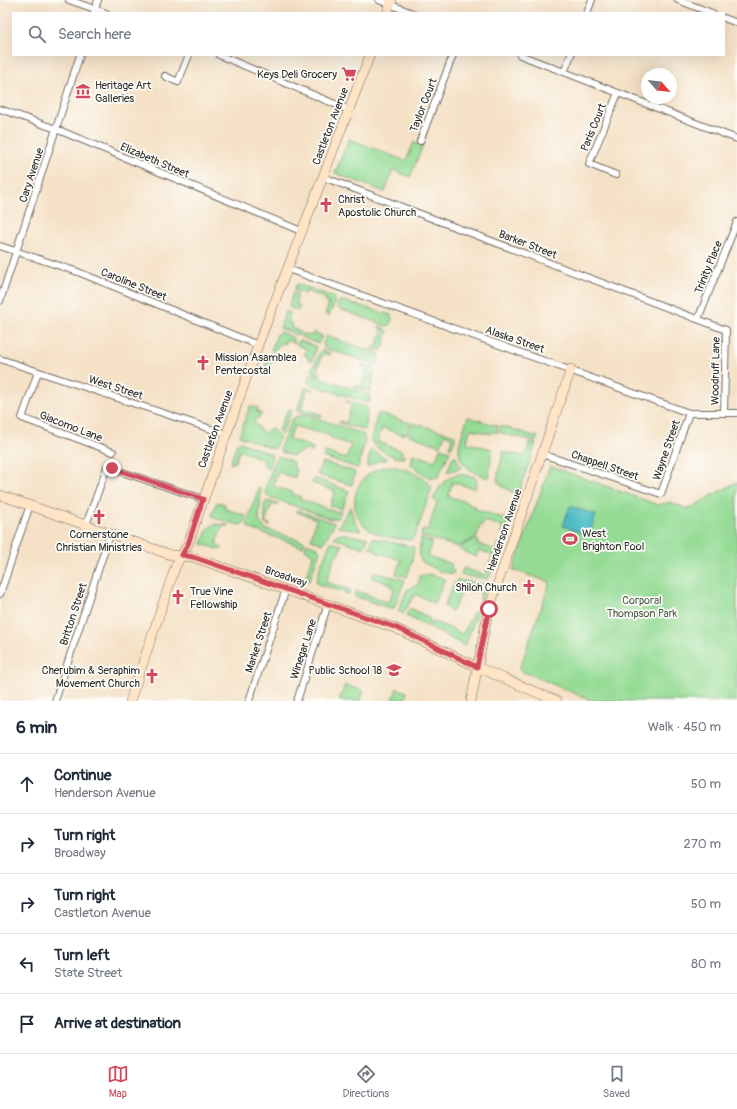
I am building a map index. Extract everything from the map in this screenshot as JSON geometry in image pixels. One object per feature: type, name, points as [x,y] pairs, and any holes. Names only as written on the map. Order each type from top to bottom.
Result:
[{"type":"street","points":[[69,0],[95,11],[98,0]]},
{"type":"street","points":[[379,0],[390,6],[409,12]]},
{"type":"street","points":[[587,12],[592,0]]},
{"type":"street","points":[[678,0],[709,12]]},
{"type":"street","points":[[725,18],[737,23]]},
{"type":"street","name":"Cary Avenue","points":[[0,301],[80,56]]},
{"type":"street","points":[[165,76],[178,82],[189,56]]},
{"type":"street","points":[[221,56],[349,110]]},
{"type":"street","name":"Castleton Avenue","points":[[130,701],[176,564],[188,544],[258,345],[370,56]]},
{"type":"street","name":"Taylor Court","points":[[420,141],[454,56]]},
{"type":"street","points":[[523,56],[737,139]]},
{"type":"street","points":[[564,72],[571,56]]},
{"type":"street","name":"Paris Court","points":[[616,175],[589,164],[618,93]]},
{"type":"street","name":"Elizabeth Street","points":[[0,109],[56,129],[301,231]]},
{"type":"street","name":"Barker Street","points":[[323,177],[726,330]]},
{"type":"street","name":"Trinity Place","points":[[698,319],[737,222]]},
{"type":"street","name":"Caroline Street","points":[[0,246],[78,272],[258,345]]},
{"type":"street","name":"Alaska Street","points":[[288,269],[689,413],[737,413]]},
{"type":"street","name":"Woodruff Lane","points":[[724,412],[726,330]]},
{"type":"street","name":"West Street","points":[[0,359],[226,434]]},
{"type":"street","name":"Henderson Avenue","points":[[471,701],[488,612],[572,370]]},
{"type":"street","name":"Giacomo Lane","points":[[38,372],[22,418],[113,452]]},
{"type":"street","name":"Wayne Street","points":[[661,494],[689,413]]},
{"type":"street","name":"Chappell Street","points":[[542,454],[661,494]]},
{"type":"street","points":[[86,525],[107,467],[203,499]]},
{"type":"street","name":"Broadway","points":[[0,495],[171,555],[193,557],[397,628],[477,667],[557,701]]},
{"type":"street","points":[[0,594],[30,505]]},
{"type":"street","name":"Britton Street","points":[[55,701],[110,534]]},
{"type":"street","name":"Market Street","points":[[250,701],[286,589]]},
{"type":"street","name":"Winegar Lane","points":[[297,701],[328,604]]},
{"type":"green space","points":[[349,139],[406,161],[414,142],[423,145],[410,177],[393,170],[385,192],[335,173]]},
{"type":"green space","points":[[297,284],[334,297],[336,300],[329,316],[325,314],[329,304],[325,302],[327,299],[306,291],[305,294],[294,290]]},
{"type":"green space","points":[[293,292],[297,294],[296,305],[300,306],[298,311],[288,307]]},
{"type":"green space","points":[[340,300],[391,315],[392,318],[390,325],[387,326],[339,309],[337,307]]},
{"type":"green space","points":[[286,311],[290,313],[289,322],[292,324],[291,328],[301,332],[299,336],[280,328]]},
{"type":"green space","points":[[380,326],[388,331],[382,350],[380,351],[372,349],[373,347],[376,348],[383,329],[379,328]]},
{"type":"green space","points":[[281,332],[292,337],[295,344],[286,340],[284,344],[281,343],[274,351],[271,350],[277,334]]},
{"type":"green space","points":[[314,332],[322,336],[318,344],[301,337],[303,333],[312,336]]},
{"type":"green space","points":[[328,336],[379,354],[380,356],[377,365],[324,348],[323,343]]},
{"type":"green space","points":[[299,340],[316,347],[312,361],[307,359],[308,356],[304,355],[307,349],[297,345]]},
{"type":"green space","points":[[322,350],[330,353],[329,355],[323,353],[316,372],[321,373],[320,375],[314,373],[312,370],[319,353]]},
{"type":"green space","points":[[270,353],[279,356],[277,361],[274,360],[267,368],[264,368]]},
{"type":"green space","points":[[362,364],[375,369],[373,378],[364,376],[367,368],[361,366]]},
{"type":"green space","points":[[313,375],[368,394],[370,397],[369,403],[309,384],[309,376]]},
{"type":"green space","points":[[364,378],[373,380],[370,391],[355,387],[355,385],[361,387]]},
{"type":"green space","points":[[305,387],[315,390],[308,389],[301,408],[322,415],[321,417],[297,411]]},
{"type":"green space","points":[[347,401],[368,409],[365,430],[339,423],[340,421],[346,423],[352,404]]},
{"type":"green space","points":[[250,406],[258,408],[257,412],[262,414],[254,422],[263,434],[271,428],[280,437],[274,449],[239,436]]},
{"type":"green space","points":[[288,409],[292,410],[282,434],[278,431]]},
{"type":"green space","points":[[378,413],[411,423],[407,434],[403,433],[403,435],[382,428],[378,442],[402,451],[401,455],[405,456],[403,458],[386,453],[376,446],[371,440]]},
{"type":"green space","points":[[297,416],[310,416],[363,434],[365,441],[358,468],[323,457],[325,452],[346,459],[351,445],[331,438],[331,436],[294,426],[289,439],[314,448],[311,453],[310,449],[308,448],[307,451],[304,450],[293,456],[281,452],[280,448],[292,419]]},
{"type":"green space","points":[[468,417],[498,426],[497,433],[491,432],[491,434],[470,429],[467,443],[492,449],[489,475],[491,475],[488,478],[475,473],[467,467],[459,454],[459,446]]},
{"type":"green space","points":[[413,423],[455,435],[455,440],[451,448],[449,447],[452,438],[445,434],[441,446],[409,435]]},
{"type":"green space","points":[[501,426],[538,437],[536,441],[503,434],[499,432]]},
{"type":"green space","points":[[240,442],[271,454],[272,457],[268,469],[263,463],[264,460],[240,450],[234,463],[230,464],[237,443]]},
{"type":"green space","points":[[529,442],[536,443],[518,495],[500,485],[497,480],[503,452],[526,456]]},
{"type":"green space","points":[[440,448],[450,451],[438,477],[430,478],[411,465],[413,454],[435,461]]},
{"type":"green space","points":[[371,450],[387,460],[378,461],[367,467]]},
{"type":"green space","points":[[455,455],[461,468],[447,472],[453,457]]},
{"type":"green space","points":[[279,456],[292,461],[296,472],[295,478],[278,472],[273,486],[294,493],[293,495],[301,497],[300,499],[336,512],[341,511],[338,518],[331,519],[267,496],[265,489],[276,458]]},
{"type":"green space","points":[[323,462],[355,472],[352,485],[318,475],[317,473]]},
{"type":"green space","points":[[390,466],[401,468],[419,476],[432,488],[415,536],[411,540],[377,534],[367,528],[359,519],[355,509],[357,490],[362,481],[370,473],[379,468]]},
{"type":"green space","name":"Corporal Thompson Park","points":[[550,466],[658,505],[670,502],[688,509],[737,482],[737,701],[593,701],[519,670],[550,582],[513,570]]},
{"type":"green space","points":[[459,474],[475,477],[477,482],[475,489],[453,482],[448,496],[469,503],[468,504],[476,507],[475,509],[509,520],[504,535],[502,533],[503,527],[485,521],[479,528],[477,537],[458,547],[421,536],[422,530],[428,530],[437,502],[433,499],[438,490],[446,480]]},
{"type":"green space","points":[[314,478],[349,491],[342,509],[330,506],[335,491],[312,483]]},
{"type":"green space","points":[[259,487],[261,490],[259,521],[265,529],[305,542],[303,547],[248,528],[247,522]]},
{"type":"green space","points":[[267,501],[279,504],[278,506],[272,504],[265,523],[270,524],[270,526],[265,524],[264,505]]},
{"type":"green space","points":[[217,502],[225,504],[224,508],[246,516],[243,524],[239,525],[214,518],[212,515]]},
{"type":"green space","points":[[350,507],[355,522],[361,531],[338,527]]},
{"type":"green space","points":[[297,510],[334,523],[323,544],[311,539],[316,519],[297,512]]},
{"type":"green space","points":[[215,524],[229,525],[228,527],[223,525],[216,544],[222,546],[221,550],[202,544],[208,528]]},
{"type":"green space","points":[[337,534],[368,538],[364,548],[334,538]]},
{"type":"green space","points":[[373,538],[414,547],[412,562],[407,577],[396,574],[401,560],[376,552],[376,550],[370,548]]},
{"type":"green space","points":[[421,538],[432,542],[428,556],[452,564],[451,569],[454,571],[453,574],[439,571],[421,561],[419,555]]},
{"type":"green space","points":[[477,539],[478,544],[495,550],[498,544],[501,544],[495,561],[491,560],[492,555],[479,550],[476,557],[459,549],[466,543]]},
{"type":"green space","points":[[331,542],[342,545],[338,555],[336,554],[326,582],[350,590],[349,594],[318,584],[316,581],[321,564]]},
{"type":"green space","points":[[307,543],[317,547],[320,551],[309,581],[305,579],[313,555],[305,549]]},
{"type":"green space","points":[[490,561],[494,563],[490,576],[487,579],[461,575],[463,568],[485,575]]},
{"type":"green space","points":[[374,572],[405,580],[394,608],[389,608],[354,596],[356,591],[388,602],[395,588],[391,587],[392,584],[372,578]]},
{"type":"green space","points":[[430,574],[445,579],[434,603],[415,594],[403,614],[398,611],[407,590],[419,584],[419,576]]},
{"type":"green space","points":[[457,580],[484,584],[486,587],[481,601],[481,589],[472,592],[463,590],[452,612],[444,606],[454,583]]},
{"type":"green space","points":[[410,608],[428,617],[430,620],[427,626],[406,616]]},
{"type":"green space","points":[[474,611],[478,611],[465,646],[429,627],[432,621],[463,634]]},
{"type":"green space","points":[[345,685],[364,691],[360,701],[339,701]]},
{"type":"green space","points":[[397,688],[407,692],[404,701],[392,701]]},
{"type":"water","points":[[570,506],[596,515],[589,536],[563,526]]},
{"type":"place","name":"Keys Deli Grocery","points":[[349,74]]},
{"type":"place","name":"Heritage Art Galleries","points":[[83,91]]},
{"type":"place","name":"Christ Apostolic Church","points":[[326,205]]},
{"type":"place","name":"Mission Asamblea Pentecostal","points":[[203,363]]},
{"type":"place","name":"Cornerstone Christian Ministries","points":[[99,517]]},
{"type":"place","name":"West Brighton Pool","points":[[570,539]]},
{"type":"place","name":"Shiloh Church","points":[[529,587]]},
{"type":"place","name":"True Vine Fellowship","points":[[178,597]]},
{"type":"place","name":"Public School 18","points":[[394,670]]},
{"type":"place","name":"Cherubim & Seraphim Movement Church","points":[[152,676]]},
{"type":"route","points":[[112,468],[203,499],[188,544],[182,555],[193,557],[397,628],[477,667],[489,609]]}]
